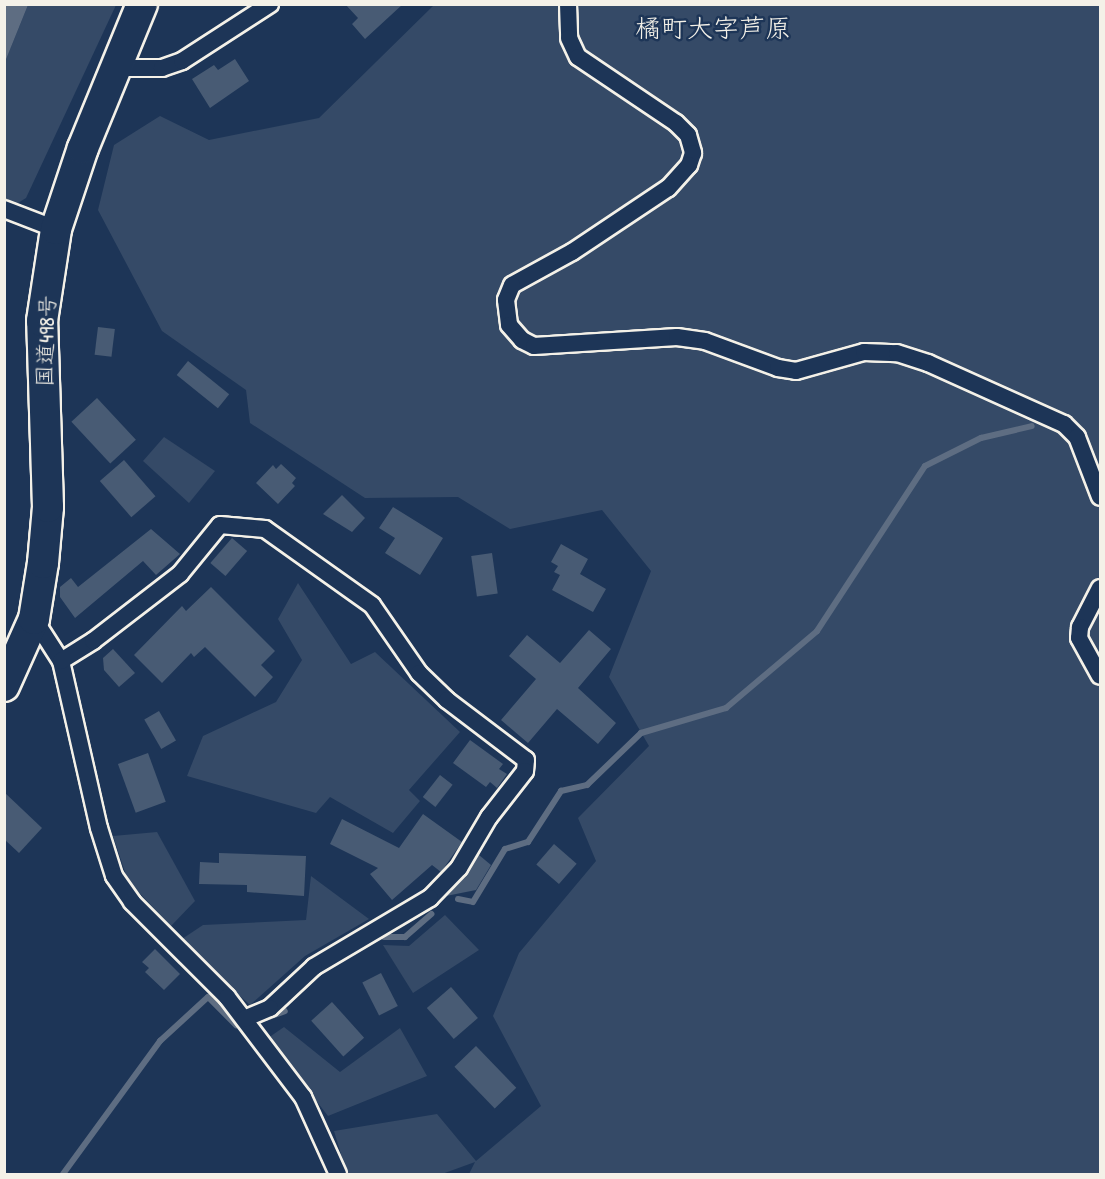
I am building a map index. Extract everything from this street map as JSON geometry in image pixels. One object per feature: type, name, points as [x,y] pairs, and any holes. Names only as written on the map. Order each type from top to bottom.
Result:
[{"type":"highway","name":"国道498号","points":[[4,686],[34,619],[48,507],[42,321],[56,229],[115,68],[142,4]]},
{"type":"street","points":[[115,68],[162,68],[182,61],[270,4]]},
{"type":"street","points":[[568,4],[570,38],[578,57],[676,123],[688,135],[693,153],[689,165],[668,188],[572,252],[512,285],[506,300],[509,325],[522,340],[534,346],[677,337],[705,341],[778,368],[796,370],[864,352],[897,353],[939,367],[1064,424],[1077,437],[1101,497]]},
{"type":"street","points":[[11,212],[56,229]]},
{"type":"street","points":[[61,661],[93,641],[180,574],[220,525],[265,529],[372,604],[420,673],[447,700],[526,760],[525,771],[489,817],[459,868],[430,898],[314,967],[270,1008],[244,1019]]},
{"type":"street","points":[[1101,588],[1080,627],[1079,638],[1101,676]]},
{"type":"street","points":[[34,619],[61,661],[114,876],[132,902],[227,997],[303,1097],[338,1174]]},
{"type":"shaded area","points":[[4,5],[28,5],[5,62]]},
{"type":"shaded area","points":[[28,5],[116,5],[26,198],[5,211],[5,62]]},
{"type":"shaded area","points":[[434,5],[1100,5],[1100,1174],[469,1174],[475,1162],[442,1174],[347,1174],[334,1131],[437,1114],[476,1161],[541,1106],[493,1016],[519,953],[596,861],[578,818],[649,746],[609,677],[651,571],[602,510],[510,529],[458,497],[365,498],[250,423],[246,390],[162,331],[98,210],[114,145],[160,116],[209,140],[319,118]]},
{"type":"shaded area","points":[[164,437],[215,471],[189,503],[143,461]]},
{"type":"shaded area","points":[[298,583],[351,664],[375,652],[460,732],[409,790],[420,801],[393,833],[330,797],[316,813],[187,776],[203,736],[276,702],[302,660],[278,619]]},
{"type":"shaded area","points":[[157,832],[195,901],[171,926],[128,881],[113,836]]},
{"type":"shaded area","points":[[311,876],[369,919],[305,956],[250,1005],[179,941],[203,925],[306,920]]},
{"type":"shaded area","points":[[445,915],[479,950],[413,993],[383,945],[409,946]]},
{"type":"shaded area","points":[[284,1027],[340,1072],[400,1028],[427,1076],[328,1116],[268,1038]]},
{"type":"building","points":[[345,4],[403,4],[365,39],[352,24],[358,18]]},
{"type":"building","points":[[235,59],[249,81],[210,108],[192,79],[214,65],[218,70]]},
{"type":"building","points":[[98,327],[115,329],[111,357],[95,355]]},
{"type":"building","points":[[188,361],[229,394],[218,408],[177,375]]},
{"type":"building","points":[[97,398],[136,440],[110,464],[71,422]]},
{"type":"building","points":[[124,460],[155,496],[131,517],[100,481]]},
{"type":"building","points":[[281,464],[296,478],[292,483],[295,486],[278,504],[256,483],[273,465],[276,469]]},
{"type":"building","points":[[342,495],[365,518],[352,532],[323,514]]},
{"type":"building","points":[[393,507],[443,538],[420,575],[385,553],[395,538],[379,528]]},
{"type":"building","points":[[151,529],[180,554],[156,575],[143,561],[75,618],[60,597],[60,587],[71,578],[78,587]]},
{"type":"building","points":[[232,538],[247,551],[225,576],[210,563]]},
{"type":"building","points":[[561,544],[588,559],[580,574],[606,589],[593,612],[552,590],[560,575],[554,572],[558,566],[551,562]]},
{"type":"building","points":[[492,553],[498,594],[477,597],[471,556]]},
{"type":"building","points":[[211,587],[275,651],[261,665],[273,677],[255,697],[205,647],[194,657],[191,653],[162,683],[134,655],[182,606],[186,611]]},
{"type":"building","points":[[589,630],[611,649],[578,688],[616,723],[598,744],[557,709],[528,743],[501,720],[536,679],[509,656],[527,635],[560,663]]},
{"type":"building","points":[[113,649],[135,673],[119,687],[104,670],[103,658]]},
{"type":"building","points":[[159,711],[176,740],[161,749],[144,720]]},
{"type":"building","points":[[470,740],[503,764],[499,769],[507,774],[497,788],[490,782],[486,787],[453,763]]},
{"type":"building","points":[[148,753],[166,802],[136,813],[118,764]]},
{"type":"building","points":[[440,775],[453,785],[435,807],[423,797]]},
{"type":"building","points":[[4,792],[42,828],[19,853],[4,839]]},
{"type":"building","points":[[423,814],[462,842],[441,872],[432,865],[392,900],[370,874],[378,868],[330,844],[342,819],[399,848]]},
{"type":"building","points":[[554,844],[577,864],[559,884],[536,864]]},
{"type":"building","points":[[219,853],[306,856],[304,896],[247,892],[247,885],[199,884],[200,862],[219,863]]},
{"type":"building","points":[[479,855],[491,865],[476,890],[446,896]]},
{"type":"building","points":[[155,949],[180,974],[164,990],[145,972],[149,968],[142,962]]},
{"type":"building","points":[[381,973],[398,1006],[379,1016],[362,983]]},
{"type":"building","points":[[451,987],[478,1018],[454,1039],[427,1008]]},
{"type":"building","points":[[332,1002],[364,1038],[343,1056],[311,1021]]},
{"type":"building","points":[[476,1046],[516,1088],[495,1109],[454,1067]]},
{"type":"waterway","points":[[458,899],[473,902],[505,849],[528,842],[561,791],[587,785],[641,733],[726,708],[817,631],[925,466],[981,438],[1032,426]]},
{"type":"waterway","points":[[384,937],[405,937],[431,914]]},
{"type":"waterway","points":[[63,1174],[160,1041],[208,997],[236,1025]]},
{"type":"waterway","points":[[266,1018],[285,1011]]},
{"type":"district","name":"橘町大字芦原","points":[[713,28]]}]
